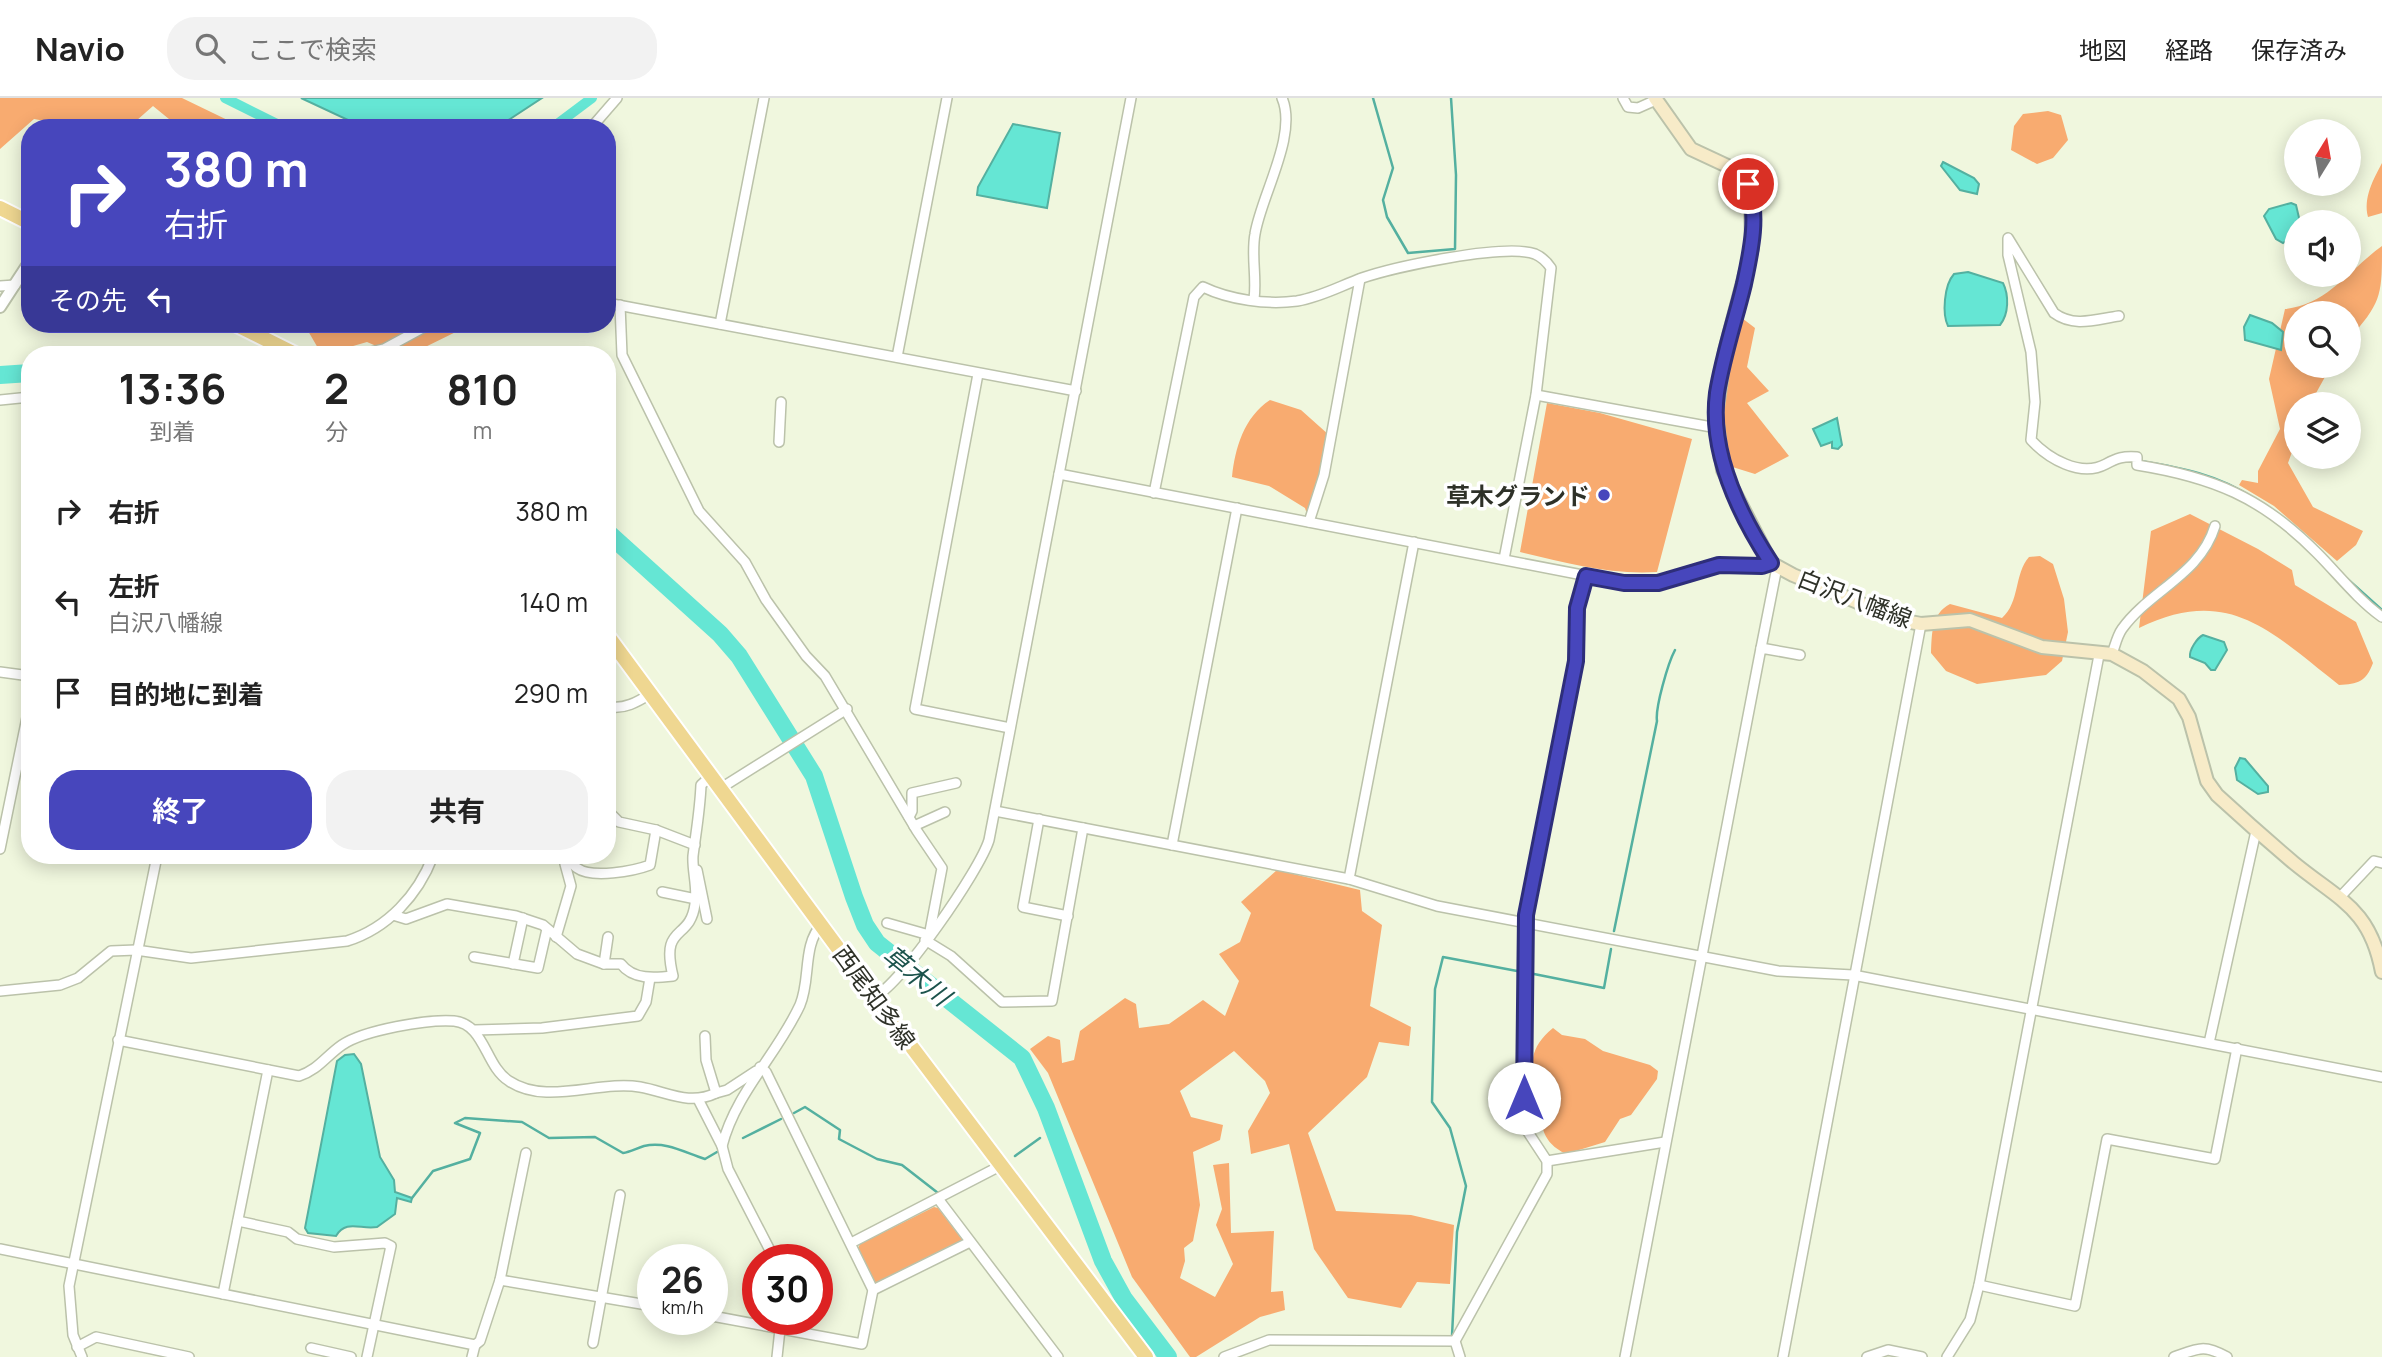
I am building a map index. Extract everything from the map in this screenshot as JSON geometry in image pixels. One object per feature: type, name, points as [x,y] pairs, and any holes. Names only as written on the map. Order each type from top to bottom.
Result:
[{"type":"main road","name":"白沢八幡線","points":[[1655,99],[1691,149],[1736,170],[1744,176],[1751,194],[1752,247],[1725,351],[1717,395],[1717,428],[1723,470],[1774,565],[1900,620],[1921,624],[1970,620],[2042,646],[2105,654],[2143,671],[2179,699],[2189,717],[2207,781],[2217,795],[2302,870],[2341,896],[2372,937],[2382,972]]},
{"type":"main road","points":[[0,208],[21,218]]},
{"type":"main road","points":[[253,333],[279,346]]},
{"type":"main road","name":"西尾知多線","points":[[616,647],[1000,1166],[1146,1357]]},
{"type":"street","points":[[599,119],[617,98]]},
{"type":"street","points":[[720,324],[764,98]]},
{"type":"street","points":[[897,357],[947,98]]},
{"type":"street","points":[[874,997],[884,993],[898,977],[984,857],[1131,98]]},
{"type":"street","points":[[1254,299],[1254,237],[1284,132],[1286,114],[1282,98]]},
{"type":"street","points":[[1623,98],[1628,107],[1637,108],[1655,99]]},
{"type":"street","points":[[2119,316],[2076,322],[2061,318],[2054,313],[2008,238],[2008,255],[2031,352],[2035,402],[2031,440],[2050,457],[2068,464],[2088,468],[2108,463],[2116,457],[2137,457],[2137,465],[2185,472],[2228,487],[2295,533],[2382,617]]},
{"type":"street","points":[[1154,493],[1194,297],[1203,287],[1225,297],[1300,300],[1330,293],[1360,279],[1402,266],[1507,252],[1535,254],[1551,268],[1535,395],[1504,559]]},
{"type":"street","points":[[0,307],[21,275]]},
{"type":"street","points":[[1309,522],[1324,475],[1360,279]]},
{"type":"street","points":[[0,286],[15,285]]},
{"type":"street","points":[[616,304],[1076,391]]},
{"type":"street","points":[[620,305],[622,355],[699,511],[745,562],[766,600],[847,709],[912,822],[942,868],[928,936]]},
{"type":"street","points":[[390,346],[413,333]]},
{"type":"street","points":[[978,374],[915,709],[1010,728]]},
{"type":"street","points":[[1535,395],[1717,428]]},
{"type":"street","points":[[0,400],[21,398]]},
{"type":"street","points":[[779,442],[781,402]]},
{"type":"street","points":[[1059,474],[1624,583],[1658,583],[1719,565],[1774,565],[1761,648],[1625,1357]]},
{"type":"street","points":[[1172,845],[1237,508]]},
{"type":"street","points":[[1947,1357],[1970,1320],[1979,1285],[2031,1009],[2105,654],[2150,600],[2181,579],[2192,561],[2208,545],[2215,526]]},
{"type":"street","points":[[1349,879],[1414,542]]},
{"type":"street","points":[[1460,1357],[1455,1341],[1545,1181],[1547,1161],[1524,1126],[1526,922],[1576,661],[1577,608],[1586,576]]},
{"type":"street","points":[[1783,1357],[1921,624]]},
{"type":"street","points":[[1761,648],[1800,655]]},
{"type":"street","points":[[0,672],[21,675]]},
{"type":"street","points":[[616,707],[635,704],[652,693]]},
{"type":"street","points":[[721,788],[847,709]]},
{"type":"street","points":[[0,849],[21,747]]},
{"type":"street","points":[[393,915],[406,919],[447,904],[523,918],[543,925],[568,950],[604,964],[621,964],[626,971],[650,978],[673,976],[667,953],[670,942],[692,918],[696,899],[695,845],[701,785],[712,775]]},
{"type":"street","points":[[912,822],[912,793],[956,783]]},
{"type":"street","points":[[995,811],[1349,879],[1437,906],[1778,971],[1853,975],[2382,1077]]},
{"type":"street","points":[[912,822],[945,812]]},
{"type":"street","points":[[616,819],[695,845]]},
{"type":"street","points":[[1039,819],[1023,906],[1068,916]]},
{"type":"street","points":[[887,923],[928,936],[1002,1002],[1052,1000],[1083,828]]},
{"type":"street","points":[[573,864],[587,872],[629,872],[650,866],[656,831]]},
{"type":"street","points":[[2209,1043],[2256,831]]},
{"type":"street","points":[[2341,896],[2374,861],[2382,863]]},
{"type":"street","points":[[155,864],[72,1263],[69,1311],[79,1352],[96,1337],[158,1353],[189,1357]]},
{"type":"street","points":[[0,991],[60,985],[78,978],[111,951],[136,950],[191,958],[347,941],[364,935],[393,915],[417,887],[429,864]]},
{"type":"street","points":[[556,937],[571,886],[565,864]]},
{"type":"street","points":[[694,868],[701,880],[708,919]]},
{"type":"street","points":[[662,892],[696,899]]},
{"type":"street","points":[[513,964],[523,918]]},
{"type":"street","points":[[722,1146],[732,1113],[799,1007],[806,987],[810,945],[822,924]]},
{"type":"street","points":[[474,957],[538,968],[547,929]]},
{"type":"street","points":[[604,964],[608,937]]},
{"type":"street","points":[[118,1040],[289,1075],[309,1073],[342,1045],[372,1032],[433,1020],[458,1022],[475,1030],[542,1028],[638,1016],[646,1002],[650,978]]},
{"type":"street","points":[[475,1030],[502,1076],[528,1089],[637,1086],[699,1101],[732,1087],[753,1070],[766,1072],[873,1290],[862,1344],[827,1335]]},
{"type":"street","points":[[705,1037],[706,1060],[716,1093]]},
{"type":"street","points":[[1979,1285],[2075,1306],[2106,1139],[2215,1159],[2237,1048]]},
{"type":"street","points":[[223,1294],[268,1070]]},
{"type":"street","points":[[699,1101],[722,1146],[728,1170],[767,1244]]},
{"type":"street","points":[[1547,1161],[1665,1142]]},
{"type":"street","points":[[472,1357],[500,1280],[526,1153]]},
{"type":"street","points":[[851,1243],[939,1200],[1000,1166]]},
{"type":"street","points":[[593,1342],[620,1195]]},
{"type":"street","points":[[939,1200],[1058,1357]]},
{"type":"street","points":[[238,1221],[288,1232],[297,1240],[334,1247],[385,1243],[391,1246],[367,1357]]},
{"type":"street","points":[[873,1290],[970,1242]]},
{"type":"street","points":[[0,1249],[475,1345]]},
{"type":"street","points":[[500,1280],[637,1303]]},
{"type":"street","points":[[777,1357],[780,1335]]},
{"type":"street","points":[[1224,1357],[1269,1340],[1455,1341]]},
{"type":"street","points":[[2174,1357],[2201,1347],[2211,1348],[2227,1357]]},
{"type":"street","points":[[311,1348],[351,1357]]},
{"type":"street","points":[[1867,1357],[1888,1350],[1922,1357]]},
{"type":"shaded area","points":[[0,98],[182,98],[225,119],[169,119],[153,106],[138,119],[21,119],[21,130],[0,149]]},
{"type":"shaded area","points":[[2048,111],[2061,115],[2068,140],[2053,158],[2037,164],[2011,150],[2014,126],[2023,114]]},
{"type":"shaded area","points":[[2382,163],[2382,213],[2368,217],[2368,196]]},
{"type":"shaded area","points":[[2382,246],[2378,297],[2361,324],[2361,301],[2313,301],[2334,287],[2361,287],[2361,263]]},
{"type":"shaded area","points":[[2284,313],[2284,378],[2324,378],[2317,392],[2284,392],[2284,469],[2291,469],[2313,507],[2363,531],[2356,545],[2337,561],[2274,506],[2239,485],[2242,480],[2258,483],[2258,471],[2280,429],[2269,379]]},
{"type":"shaded area","points":[[1738,315],[1755,328],[1747,367],[1769,391],[1747,403],[1789,456],[1755,474],[1726,465],[1720,415],[1721,391]]},
{"type":"shaded area","points":[[309,333],[454,333],[427,346],[376,346],[367,342],[353,346],[317,346]]},
{"type":"shaded area","points":[[1270,400],[1301,410],[1329,435],[1322,473],[1311,511],[1307,514],[1305,508],[1269,486],[1232,477],[1242,434],[1254,415]]},
{"type":"shaded area","name":"草木グランド","points":[[1547,403],[1600,413],[1692,439],[1657,572],[1605,570],[1520,552]]},
{"type":"shaded area","points":[[2190,514],[2292,570],[2295,585],[2356,622],[2373,663],[2364,678],[2356,683],[2339,685],[2270,632],[2247,620],[2224,613],[2199,611],[2171,616],[2139,628],[2151,531]]},
{"type":"shaded area","points":[[2040,556],[2053,564],[2064,599],[2068,632],[2062,661],[2046,675],[1977,684],[1946,671],[1931,653],[1934,625],[1939,613],[1950,604],[2002,618],[2012,604],[2024,564],[2029,557]]},
{"type":"shaded area","points":[[1277,870],[1360,890],[1362,911],[1382,925],[1370,1006],[1411,1027],[1409,1046],[1379,1042],[1367,1077],[1308,1133],[1336,1211],[1411,1215],[1454,1225],[1450,1284],[1417,1282],[1401,1308],[1348,1298],[1314,1249],[1289,1144],[1251,1154],[1248,1131],[1270,1093],[1265,1081],[1234,1051],[1180,1091],[1191,1117],[1223,1125],[1220,1140],[1193,1152],[1200,1205],[1193,1241],[1184,1248],[1185,1261],[1180,1278],[1215,1297],[1233,1264],[1216,1225],[1222,1209],[1213,1165],[1229,1163],[1231,1233],[1274,1231],[1271,1292],[1283,1291],[1285,1310],[1260,1317],[1196,1357],[1190,1357],[1132,1277],[1048,1073],[1030,1049],[1048,1036],[1060,1040],[1062,1063],[1074,1060],[1080,1031],[1125,998],[1136,1004],[1139,1028],[1169,1024],[1203,1000],[1225,1016],[1239,981],[1219,954],[1240,942],[1251,913],[1241,902]]},
{"type":"shaded area","points":[[1553,1028],[1562,1035],[1585,1039],[1603,1051],[1650,1065],[1658,1071],[1657,1079],[1631,1115],[1620,1119],[1605,1142],[1566,1154],[1547,1139],[1542,1126],[1540,1102],[1532,1094],[1535,1050]]},
{"type":"shaded area","points":[[934,1207],[938,1208],[964,1242],[876,1286],[857,1250],[860,1244]]},
{"type":"water","points":[[301,98],[542,98],[510,119],[346,119]]},
{"type":"water","points":[[1013,124],[1060,133],[1047,208],[977,195],[978,187]]},
{"type":"water","points":[[1943,162],[1974,178],[1979,184],[1977,194],[1960,190],[1941,166]]},
{"type":"water","points":[[2291,203],[2296,205],[2297,210],[2284,210],[2283,243],[2276,239],[2264,216],[2269,209]]},
{"type":"water","points":[[1968,272],[2003,283],[2007,304],[2000,325],[1948,326],[1945,307],[1948,285],[1954,274]]},
{"type":"water","points":[[2250,315],[2272,323],[2283,332],[2281,350],[2245,340],[2244,327]]},
{"type":"water","points":[[1837,418],[1842,445],[1838,449],[1832,448],[1832,442],[1821,446],[1813,429]]},
{"type":"water","points":[[2203,635],[2224,642],[2227,650],[2215,670],[2190,657],[2194,644]]},
{"type":"water","points":[[2240,758],[2245,759],[2268,786],[2268,792],[2258,794],[2237,780],[2235,768]]},
{"type":"water","points":[[354,1054],[361,1064],[380,1157],[394,1180],[395,1192],[412,1198],[411,1202],[397,1198],[395,1214],[377,1227],[349,1226],[336,1236],[308,1233],[305,1228],[337,1061],[345,1055]]},
{"type":"waterway","points":[[225,98],[267,119]]},
{"type":"waterway","points":[[564,119],[592,98]]},
{"type":"waterway","points":[[1373,98],[1393,168],[1383,200],[1387,217],[1408,253],[1455,249],[1456,175],[1451,98]]},
{"type":"waterway","name":"草木川","points":[[0,375],[21,374]]},
{"type":"waterway","points":[[2141,461],[2213,478],[2253,498]]},
{"type":"waterway","points":[[2306,537],[2336,567]]},
{"type":"waterway","name":"草木川","points":[[616,540],[720,634],[739,656],[814,776],[854,897],[865,925],[877,943],[1022,1058],[1046,1108],[1103,1261],[1124,1299],[1168,1357]]},
{"type":"waterway","points":[[2343,575],[2382,610]]},
{"type":"waterway","points":[[1614,931],[1660,696],[1675,650]]},
{"type":"waterway","points":[[1534,974],[1604,988],[1611,949]]},
{"type":"waterway","points":[[1452,1336],[1457,1232],[1466,1186],[1450,1128],[1432,1102],[1435,989],[1443,957],[1517,971]]},
{"type":"waterway","points":[[794,1113],[805,1107],[840,1130],[839,1139],[877,1159],[902,1165],[938,1193]]},
{"type":"waterway","points":[[412,1198],[433,1171],[470,1159],[480,1133],[455,1123],[465,1118],[522,1122],[549,1138],[595,1137],[623,1153],[652,1145],[668,1146],[705,1159],[717,1152]]},
{"type":"waterway","points":[[743,1138],[781,1119]]},
{"type":"waterway","points":[[1015,1156],[1040,1138]]},
{"type":"place","name":"草木グランド","points":[[1604,495]]},
{"type":"route","points":[[1524,1098],[1526,915],[1576,661],[1577,608],[1586,576],[1624,583],[1658,583],[1719,565],[1762,566],[1771,563],[1723,470],[1716,415],[1725,351],[1752,247],[1753,208],[1748,184]]}]
